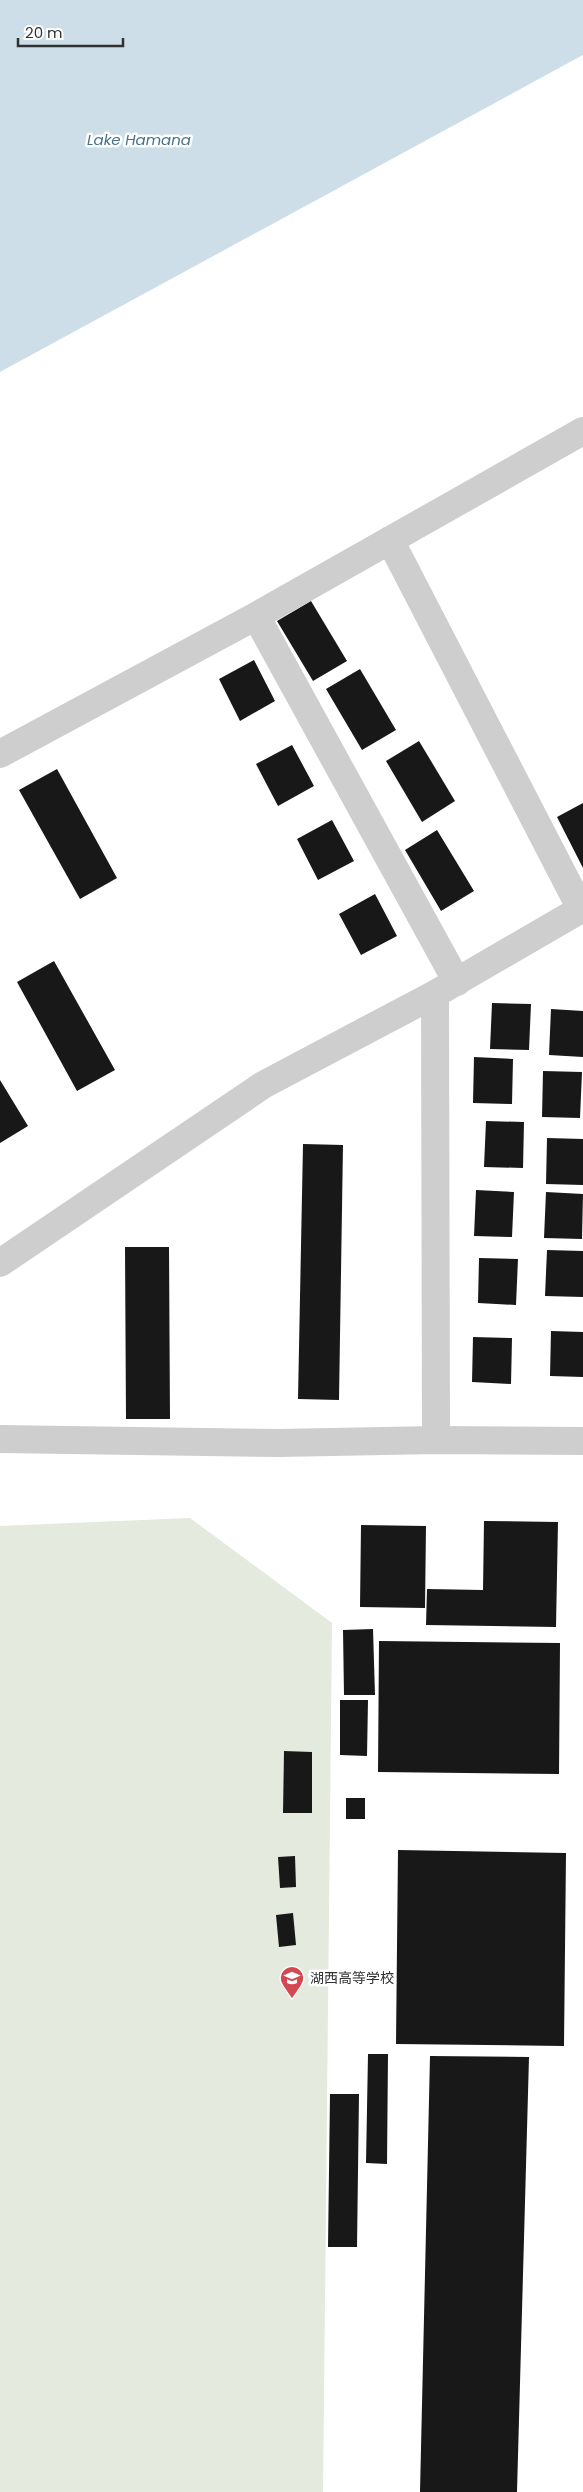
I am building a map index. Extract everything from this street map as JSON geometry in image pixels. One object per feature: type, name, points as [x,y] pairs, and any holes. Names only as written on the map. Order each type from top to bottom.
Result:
[{"type":"street","points":[[0,754],[256,616],[583,430]]},
{"type":"street","points":[[0,1263],[264,1085],[446,988],[582,909],[390,540]]},
{"type":"street","points":[[256,616],[446,988],[436,1440]]},
{"type":"street","points":[[0,1439],[279,1443],[436,1440],[583,1442]]},
{"type":"shaded area","points":[[190,1518],[332,1623],[323,2492],[0,2492],[0,1526]]},
{"type":"water","name":"Lake Hamana","points":[[0,0],[583,0],[583,55],[0,372]]},
{"type":"building","points":[[311,601],[347,661],[313,681],[277,621]]},
{"type":"building","points":[[254,660],[275,701],[240,721],[219,679]]},
{"type":"building","points":[[360,669],[396,730],[362,750],[326,689]]},
{"type":"building","points":[[419,741],[455,801],[422,822],[386,761]]},
{"type":"building","points":[[292,745],[314,786],[278,806],[256,764]]},
{"type":"building","points":[[57,769],[117,878],[80,899],[19,790]]},
{"type":"building","points":[[583,803],[583,868],[557,817]]},
{"type":"building","points":[[332,820],[354,861],[318,880],[297,839]]},
{"type":"building","points":[[437,830],[474,891],[441,911],[405,850]]},
{"type":"building","points":[[375,894],[397,936],[361,955],[339,914]]},
{"type":"building","points":[[54,961],[115,1070],[77,1091],[17,982]]},
{"type":"building","points":[[492,1003],[531,1004],[529,1050],[490,1049]]},
{"type":"building","points":[[551,1009],[583,1011],[583,1057],[549,1055]]},
{"type":"building","points":[[474,1057],[513,1059],[512,1104],[473,1103]]},
{"type":"building","points":[[543,1071],[582,1072],[580,1118],[542,1117]]},
{"type":"building","points":[[0,1080],[28,1126],[0,1143]]},
{"type":"building","points":[[486,1121],[524,1122],[523,1168],[484,1167]]},
{"type":"building","points":[[547,1138],[583,1139],[583,1185],[546,1184]]},
{"type":"building","points":[[303,1144],[343,1145],[339,1400],[298,1399]]},
{"type":"building","points":[[476,1190],[514,1192],[512,1237],[474,1236]]},
{"type":"building","points":[[546,1192],[583,1194],[582,1239],[544,1238]]},
{"type":"building","points":[[125,1247],[169,1247],[170,1419],[126,1419]]},
{"type":"building","points":[[547,1250],[583,1251],[583,1297],[545,1296]]},
{"type":"building","points":[[479,1258],[518,1259],[516,1305],[478,1303]]},
{"type":"building","points":[[551,1331],[583,1332],[583,1377],[550,1376]]},
{"type":"building","points":[[473,1337],[512,1338],[511,1384],[472,1382]]},
{"type":"building","points":[[484,1521],[558,1522],[556,1627],[426,1625],[427,1589],[483,1590]]},
{"type":"building","points":[[361,1525],[426,1526],[425,1608],[360,1607]]},
{"type":"building","points":[[373,1629],[375,1695],[344,1695],[343,1630]]},
{"type":"building","points":[[379,1641],[560,1643],[559,1774],[378,1772]]},
{"type":"building","points":[[340,1700],[368,1700],[367,1756],[340,1755]]},
{"type":"building","points":[[284,1751],[312,1752],[312,1813],[283,1813]]},
{"type":"building","points":[[346,1798],[365,1798],[365,1819],[346,1819]]},
{"type":"building","points":[[398,1850],[566,1853],[564,2046],[396,2044]]},
{"type":"building","points":[[295,1856],[296,1887],[280,1888],[278,1857]]},
{"type":"building","points":[[293,1913],[296,1945],[279,1947],[276,1915]]},
{"type":"building","points":[[368,2054],[388,2054],[387,2164],[366,2163]]},
{"type":"building","points":[[430,2056],[529,2057],[517,2492],[420,2492]]},
{"type":"building","points":[[330,2094],[359,2094],[357,2247],[328,2247]]},
{"type":"place","name":"湖西高等学校","points":[[292,1999]]}]
